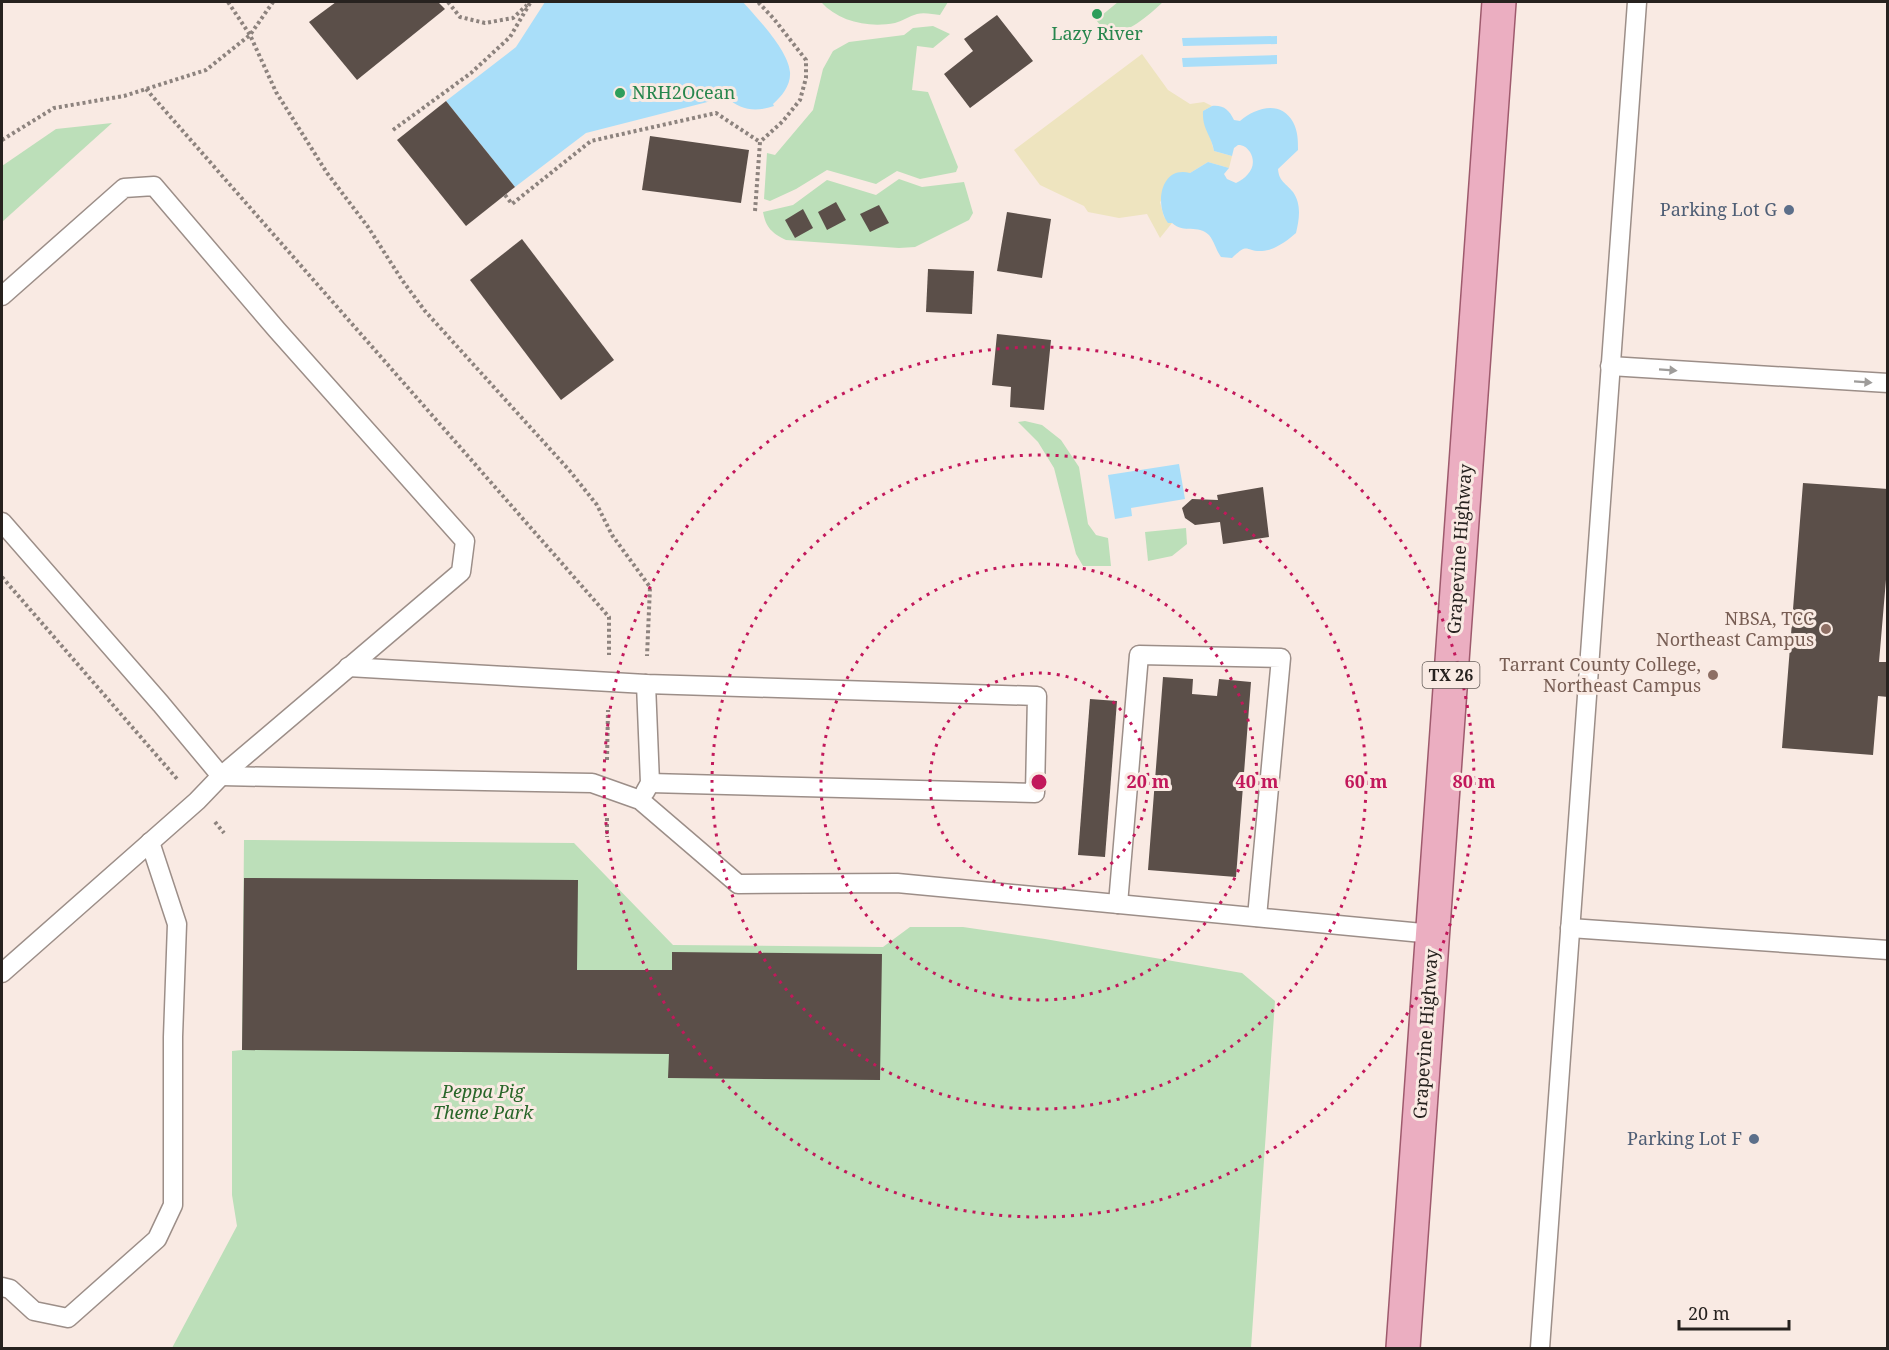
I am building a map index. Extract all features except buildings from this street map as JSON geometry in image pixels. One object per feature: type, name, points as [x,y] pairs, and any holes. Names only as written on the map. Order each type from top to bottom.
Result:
[{"type":"main road","name":"Grapevine Highway","points":[[1403,1348],[1499,2]]},
{"type":"lane","points":[[1540,1348],[1637,2]]},
{"type":"lane","points":[[2,296],[124,188],[154,186],[277,330],[465,541],[461,572],[221,776],[197,801],[2,973]]},
{"type":"lane","points":[[1610,366],[1887,383]]},
{"type":"lane","points":[[2,522],[221,776],[592,783],[640,801],[738,884],[897,883],[1433,934]]},
{"type":"lane","points":[[1118,904],[1138,656],[1281,658],[1257,917]]},
{"type":"lane","points":[[348,667],[646,684],[1037,696],[1035,793],[650,783]]},
{"type":"lane","points":[[640,801],[650,783],[646,684]]},
{"type":"lane","points":[[2,1287],[10,1289],[34,1311],[68,1318],[157,1239],[173,1205],[173,1037],[177,924],[150,842]]},
{"type":"lane","points":[[1570,928],[1887,950]]},
{"type":"path","points":[[228,2],[250,35],[276,92],[327,173],[368,227],[402,280],[425,311],[584,488],[597,505],[612,535],[650,587],[646,684]]},
{"type":"path","points":[[2,140],[54,108],[124,96],[206,70],[250,35],[273,2]]},
{"type":"path","points":[[448,2],[460,17],[485,23],[513,18],[530,2]]},
{"type":"path","points":[[393,130],[471,73],[510,37],[530,2]]},
{"type":"path","points":[[755,211],[760,142],[783,121],[800,100],[806,78],[806,60],[758,2]]},
{"type":"path","points":[[146,89],[609,616],[607,837]]},
{"type":"path","points":[[505,195],[512,204],[591,141],[716,114],[760,142]]},
{"type":"path","points":[[2,578],[224,833]]},
{"type":"green space","points":[[821,2],[948,2],[940,15],[919,13],[895,23],[875,25],[845,19]]},
{"type":"green space","points":[[1118,2],[1163,2],[1129,28],[1113,33],[1106,31],[1096,20]]},
{"type":"green space","points":[[933,26],[950,34],[933,48],[917,46],[912,90],[928,92],[958,167],[956,172],[920,179],[897,171],[876,184],[827,170],[796,189],[770,201],[764,199],[767,153],[775,155],[813,110],[823,69],[833,51],[849,42],[904,35],[913,28]]},
{"type":"green space","points":[[112,123],[2,222],[2,166],[56,129]]},
{"type":"green space","points":[[899,179],[922,187],[964,182],[973,213],[969,220],[915,247],[899,248],[786,240],[770,229],[764,218],[763,212],[793,205],[827,180],[876,195]]},
{"type":"green space","points":[[1025,421],[1042,425],[1061,440],[1079,467],[1088,524],[1096,535],[1108,538],[1111,566],[1083,566],[1076,554],[1054,468],[1038,442],[1018,422]]},
{"type":"green space","points":[[1186,528],[1187,544],[1172,556],[1148,561],[1145,532]]},
{"type":"green space","name":"Peppa Pig Theme Park","points":[[244,840],[574,843],[673,945],[883,947],[910,927],[963,927],[1242,973],[1275,1001],[1251,1348],[172,1348],[237,1226],[232,1195],[232,1051],[242,1050]]},
{"type":"sand","points":[[1142,54],[1168,90],[1190,104],[1204,102],[1212,106],[1203,111],[1214,151],[1232,156],[1229,168],[1208,162],[1190,173],[1160,202],[1164,217],[1172,223],[1160,238],[1147,214],[1119,218],[1088,212],[1084,206],[1040,185],[1014,150]]},
{"type":"water","name":"NRH2Ocean","points":[[545,2],[743,2],[784,54],[790,72],[789,81],[783,94],[773,104],[774,106],[768,108],[743,108],[727,97],[586,133],[515,187],[446,101],[516,47]]},
{"type":"water","points":[[1277,36],[1277,44],[1183,46],[1182,38]]},
{"type":"water","points":[[1277,55],[1277,64],[1183,67],[1182,58]]},
{"type":"water","points":[[1212,106],[1223,107],[1234,120],[1240,121],[1261,109],[1275,108],[1288,115],[1295,125],[1298,150],[1278,169],[1281,180],[1293,192],[1299,207],[1296,233],[1266,251],[1244,249],[1232,258],[1221,257],[1211,237],[1205,232],[1168,223],[1164,215],[1161,197],[1167,180],[1172,175],[1180,172],[1190,173],[1208,162],[1229,168],[1224,174],[1227,179],[1236,183],[1244,178],[1252,166],[1250,152],[1242,145],[1234,148],[1232,156],[1214,151],[1203,117],[1203,111]]},
{"type":"water","points":[[1179,464],[1185,499],[1131,508],[1132,516],[1115,519],[1108,475]]},
{"type":"place","name":"Lazy River","points":[[1097,14]]},
{"type":"place","name":"NRH2Ocean","points":[[620,93]]},
{"type":"place","name":"Parking Lot G","points":[[1789,210]]},
{"type":"place","name":"NBSA, TCC Northeast Campus","points":[[1826,629]]},
{"type":"place","name":"Tarrant County College, Northeast Campus","points":[[1713,675]]},
{"type":"place","name":"Parking Lot F","points":[[1754,1139]]}]
